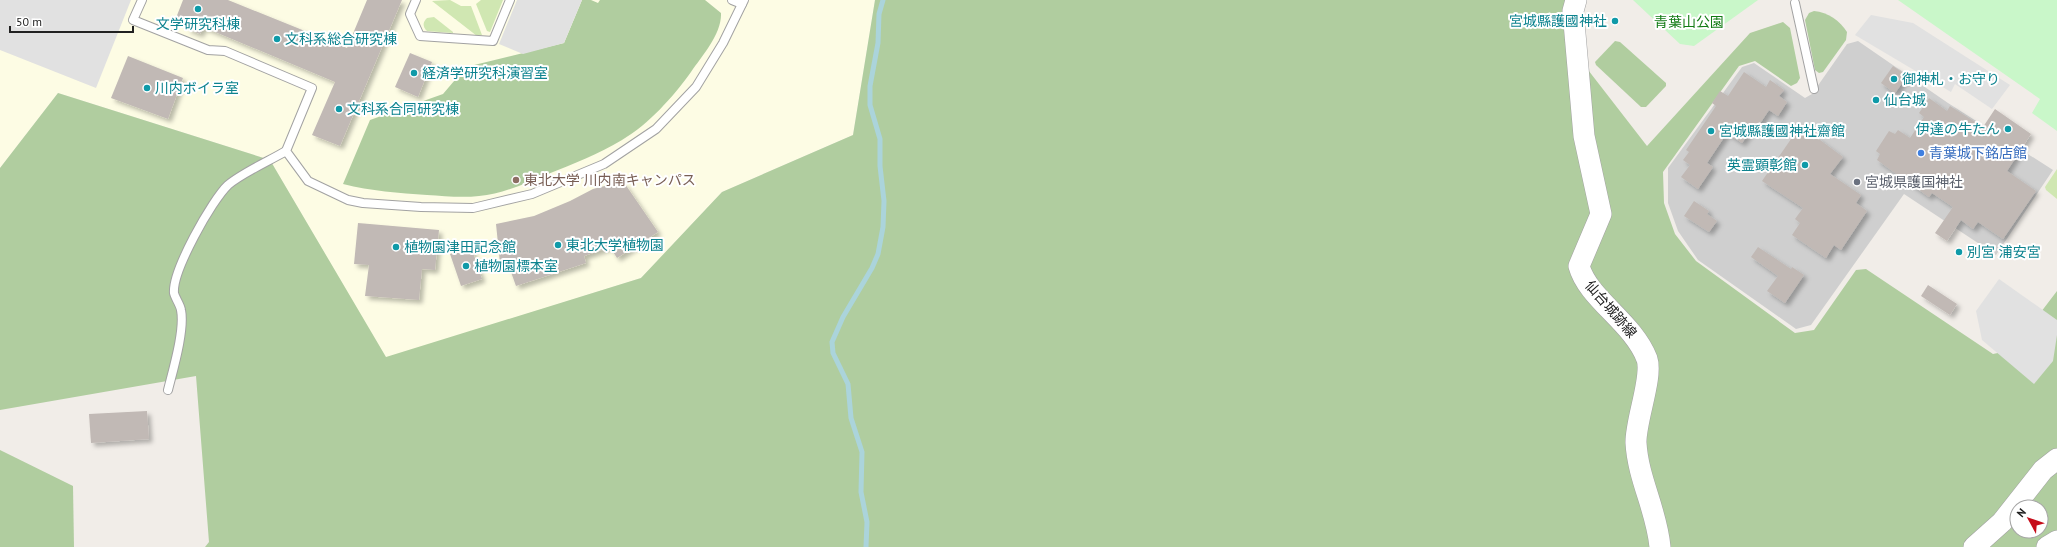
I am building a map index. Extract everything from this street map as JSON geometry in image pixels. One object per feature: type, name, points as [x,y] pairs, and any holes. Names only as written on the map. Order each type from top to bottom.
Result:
[{"type":"street","name":"仙台城跡線","points":[[1576,0],[1573,10],[1584,136],[1601,214],[1579,266],[1586,283],[1639,341],[1648,361],[1636,442],[1640,473],[1659,534],[1660,547]]},
{"type":"street","points":[[1974,547],[2002,522],[2043,470],[2057,459]]},
{"type":"street","points":[[2047,547],[2057,541]]},
{"type":"lane","points":[[142,0],[134,20],[208,50],[225,51],[312,88],[286,151],[229,184],[221,192],[199,228],[179,270],[174,292],[181,309],[182,321],[168,390]]},
{"type":"lane","points":[[416,0],[410,14],[420,36],[494,41],[510,0]]},
{"type":"lane","points":[[286,151],[308,181],[348,200],[363,203],[421,207],[473,208],[532,194],[604,164],[656,129],[696,87],[724,43],[743,2],[732,0]]},
{"type":"lane","points":[[1795,3],[1814,89]]},
{"type":"shaded area","name":"東北大学 川内南キャンパス","points":[[0,0],[875,0],[853,135],[722,192],[641,278],[386,358],[270,160],[58,93],[0,168]]},
{"type":"shaded area","points":[[0,0],[131,0],[96,88],[0,50]]},
{"type":"shaded area","points":[[517,0],[582,0],[564,43],[523,54],[499,44]]},
{"type":"shaded area","points":[[1871,15],[1913,23],[2010,85],[1992,109],[1955,84],[1951,92],[1855,35]]},
{"type":"shaded area","name":"宮城県護国神社","points":[[1858,41],[1948,103],[2053,170],[1996,255],[1904,194],[1811,325],[1796,329],[1698,260],[1678,231],[1668,203],[1668,168],[1742,67],[1754,63],[1805,98],[1812,94],[1847,44]]},
{"type":"shaded area","points":[[1999,279],[2057,320],[2057,335],[2053,361],[2034,384],[1982,340],[1976,311]]},
{"type":"green space","points":[[450,0],[461,6],[471,6],[482,35],[477,36],[432,1]]},
{"type":"green space","points":[[481,0],[503,0],[490,32],[487,31],[476,4]]},
{"type":"green space","points":[[582,0],[591,0],[598,3],[600,0],[705,0],[721,13],[715,37],[706,52],[668,100],[651,118],[632,134],[604,150],[514,188],[488,195],[453,197],[374,190],[343,184],[370,120],[443,94],[466,67],[564,43]]},
{"type":"green space","points":[[875,0],[1577,0],[1585,66],[1647,146],[1750,33],[1783,22],[1790,28],[1800,78],[1797,83],[1791,86],[1755,61],[1739,66],[1663,172],[1664,203],[1675,234],[1696,261],[1795,333],[1814,330],[1856,270],[1866,269],[1993,354],[2012,350],[2057,291],[2057,547],[205,547],[209,542],[196,376],[0,410],[0,168],[58,93],[270,160],[386,357],[641,278],[722,192],[853,135]]},
{"type":"green space","name":"青葉山公園","points":[[1633,0],[1758,0],[1694,46],[1680,44]]},
{"type":"green space","points":[[1898,0],[2057,0],[2057,131],[2032,113],[2040,99]]},
{"type":"green space","points":[[1814,11],[1829,15],[1841,24],[1847,32],[1846,40],[1823,72],[1819,73],[1815,70],[1805,20],[1809,13]]},
{"type":"green space","points":[[434,17],[453,33],[427,31],[424,26],[425,21],[427,18]]},
{"type":"green space","points":[[1615,41],[1620,42],[1666,83],[1666,86],[1646,107],[1641,107],[1596,65],[1595,62]]},
{"type":"green space","points":[[2057,169],[2057,199],[2046,190],[2045,187]]},
{"type":"green space","points":[[0,450],[73,486],[74,547],[0,547]]},
{"type":"building","points":[[183,0],[228,0],[347,48],[367,0],[402,0],[340,146],[312,135],[335,82],[208,29],[203,28],[200,34],[187,29],[190,23],[176,18]]},
{"type":"building","name":"経済学研究科演習室","points":[[410,53],[432,62],[418,97],[395,87]]},
{"type":"building","name":"川内ボイラ室","points":[[128,56],[183,78],[168,119],[111,98]]},
{"type":"building","name":"御神札・お守り","points":[[1893,66],[1907,76],[1895,93],[1881,83]]},
{"type":"building","name":"宮城縣護國神社齋館","points":[[1744,72],[1766,87],[1770,80],[1784,90],[1779,96],[1787,102],[1778,116],[1769,110],[1757,128],[1754,126],[1742,143],[1727,133],[1707,163],[1713,167],[1698,189],[1681,177],[1690,165],[1683,160],[1689,152],[1686,150],[1716,106],[1712,103],[1720,91],[1728,96]]},
{"type":"building","points":[[1929,98],[1947,111],[1950,106],[1983,127],[1995,109],[2031,134],[2007,171],[2036,191],[2003,239],[1978,222],[1973,229],[1961,220],[1947,241],[1935,233],[1953,207],[1932,193],[1929,197],[1877,160],[1880,154],[1876,151],[1889,131],[1895,134],[1898,130],[1910,138],[1924,117],[1919,113]]},
{"type":"building","points":[[1798,129],[1814,140],[1816,137],[1843,157],[1830,174],[1861,195],[1856,203],[1867,211],[1841,250],[1834,245],[1826,258],[1792,235],[1800,223],[1795,219],[1803,208],[1762,181]]},
{"type":"building","points":[[616,183],[625,184],[658,232],[617,258],[610,247],[584,256],[586,263],[516,286],[507,261],[500,263],[496,224],[534,216],[570,201],[593,189]]},
{"type":"building","points":[[1694,201],[1709,211],[1707,214],[1717,221],[1709,232],[1684,216]]},
{"type":"building","name":"植物園津田記念館","points":[[358,223],[439,230],[435,270],[422,269],[419,300],[365,296],[369,265],[354,264]]},
{"type":"building","name":"植物園標本室","points":[[471,247],[482,279],[461,286],[450,254]]},
{"type":"building","points":[[1758,247],[1791,269],[1792,267],[1804,275],[1785,303],[1767,291],[1778,276],[1751,257]]},
{"type":"building","points":[[1928,285],[1957,304],[1950,315],[1921,296]]},
{"type":"building","points":[[147,411],[149,439],[91,443],[89,414]]},
{"type":"waterway","points":[[866,547],[867,522],[861,492],[862,452],[851,418],[848,384],[833,353],[832,342],[843,317],[872,268],[878,254],[883,227],[884,201],[880,166],[880,139],[870,105],[870,86],[878,43],[879,14],[883,0]]},
{"type":"place","name":"文学研究科棟","points":[[198,9]]},
{"type":"place","name":"宮城縣護國神社","points":[[1615,21]]},
{"type":"place","name":"文科系総合研究棟","points":[[277,39]]},
{"type":"place","name":"経済学研究科演習室","points":[[414,73]]},
{"type":"place","name":"御神札・お守り","points":[[1894,79]]},
{"type":"place","name":"川内ボイラ室","points":[[147,88]]},
{"type":"place","name":"仙台城","points":[[1876,100]]},
{"type":"place","name":"文科系合同研究棟","points":[[339,109]]},
{"type":"place","name":"伊達の牛たん","points":[[2008,129]]},
{"type":"place","name":"宮城縣護國神社齋館","points":[[1711,131]]},
{"type":"place","name":"青葉城下銘店館","points":[[1921,153]]},
{"type":"place","name":"英霊顕彰館","points":[[1805,165]]},
{"type":"place","name":"東北大学 川内南キャンパス","points":[[516,180]]},
{"type":"place","name":"宮城県護国神社","points":[[1857,182]]},
{"type":"place","name":"東北大学植物園","points":[[558,245]]},
{"type":"place","name":"植物園津田記念館","points":[[396,247]]},
{"type":"place","name":"別宮 浦安宮","points":[[1959,252]]},
{"type":"place","name":"植物園標本室","points":[[466,266]]}]
